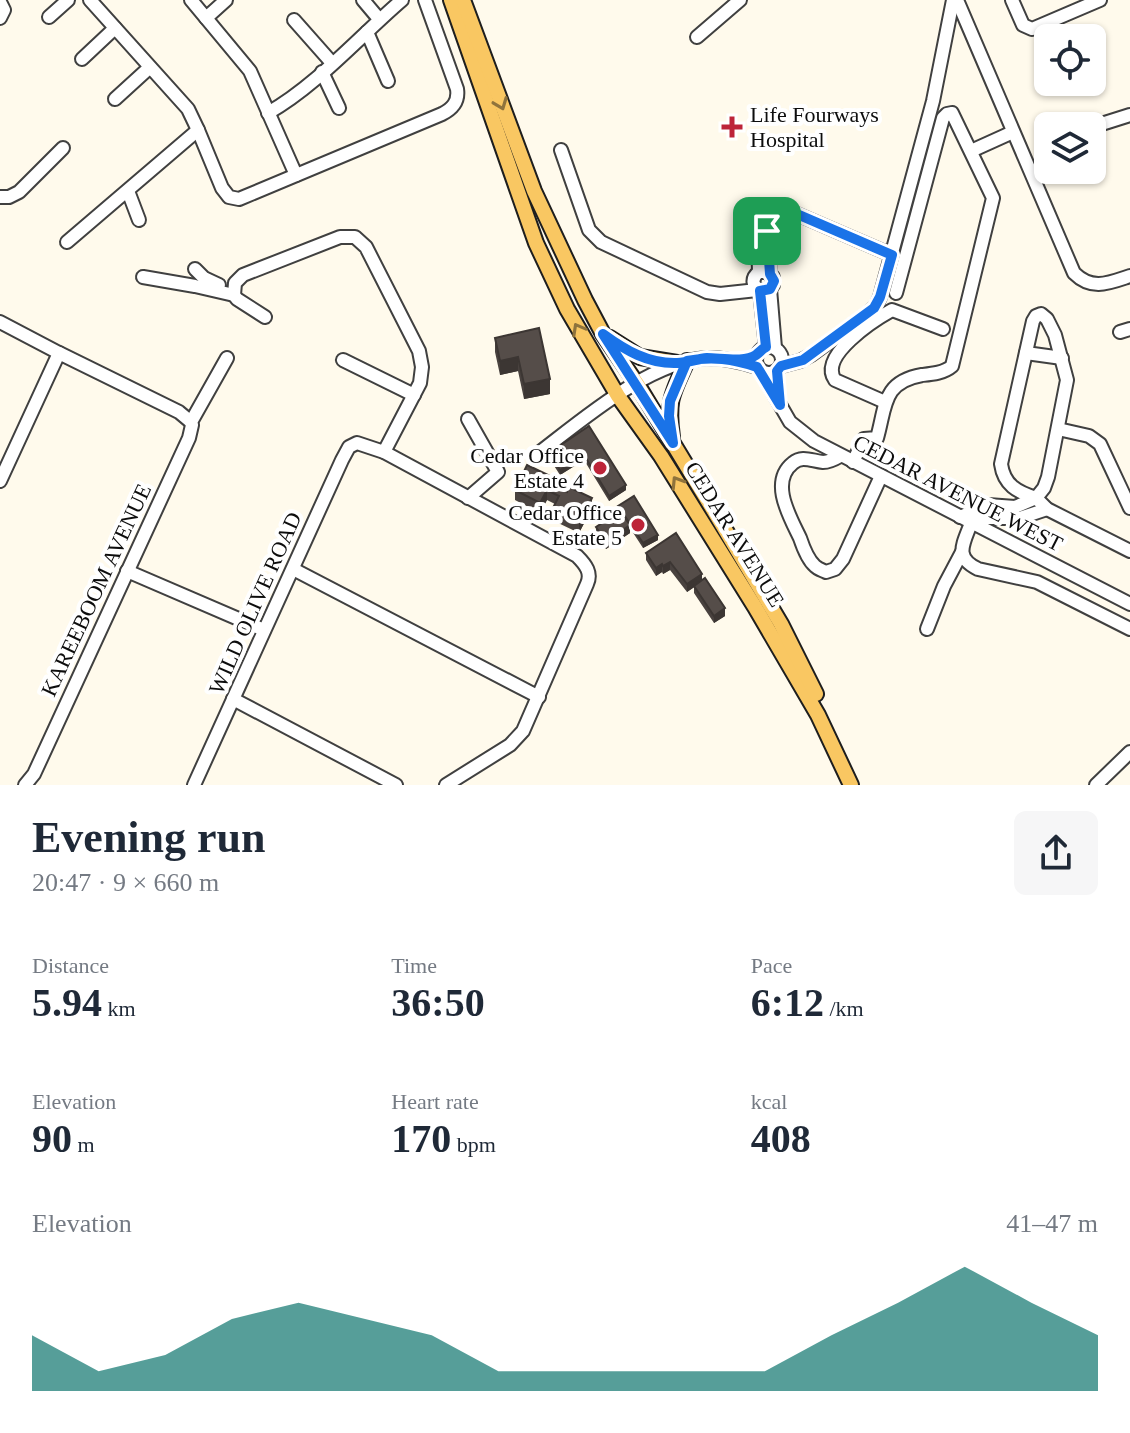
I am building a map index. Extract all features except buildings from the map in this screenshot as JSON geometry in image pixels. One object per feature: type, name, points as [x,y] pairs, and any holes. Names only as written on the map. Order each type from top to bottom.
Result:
[{"type":"main road","name":"CEDAR AVENUE","points":[[451,0],[536,243],[573,320],[618,396],[661,456],[755,607],[818,715],[851,785]]},
{"type":"main road","name":"CEDAR AVENUE","points":[[463,0],[534,191],[560,249],[603,334],[637,384],[781,624],[858,785]]},
{"type":"main road","points":[[603,334],[640,357],[682,362],[670,401],[673,443]]},
{"type":"street","points":[[49,17],[68,0]]},
{"type":"street","points":[[90,0],[188,109],[222,188],[233,199],[245,198],[453,107],[457,89],[425,0]]},
{"type":"street","points":[[191,0],[245,64],[296,175]]},
{"type":"street","points":[[206,18],[226,0]]},
{"type":"street","points":[[363,0],[379,19]]},
{"type":"street","points":[[268,113],[327,68],[402,0]]},
{"type":"street","points":[[697,37],[740,0]]},
{"type":"street","points":[[535,456],[618,396],[682,362],[709,358],[806,358],[876,306],[933,101],[955,0]]},
{"type":"street","points":[[955,0],[1074,273],[1085,282],[1096,284],[1130,276]]},
{"type":"street","points":[[1012,0],[1023,25],[1032,29],[1100,0]]},
{"type":"street","points":[[0,2],[4,10],[0,18]]},
{"type":"street","points":[[294,20],[327,68],[339,108]]},
{"type":"street","points":[[82,59],[115,28]]},
{"type":"street","points":[[367,32],[388,81]]},
{"type":"street","points":[[115,99],[149,68]]},
{"type":"street","points":[[853,462],[864,439],[877,438],[891,389],[914,377],[948,370],[952,366],[993,198],[952,113],[943,118],[896,293]]},
{"type":"street","points":[[1106,123],[1130,115]]},
{"type":"street","points":[[67,242],[198,130]]},
{"type":"street","points":[[973,154],[1015,136]]},
{"type":"street","points":[[0,197],[19,192],[63,148]]},
{"type":"street","points":[[561,150],[589,230],[601,242],[707,292],[720,294],[762,283]]},
{"type":"street","points":[[128,191],[139,220]]},
{"type":"street","points":[[769,360],[759,228],[761,219],[769,211],[783,208],[892,255]]},
{"type":"street","points":[[265,317],[237,299],[235,283],[243,275],[340,237],[355,237],[372,256],[419,351],[422,367],[420,383],[384,452],[577,556],[588,571],[589,580],[523,731],[517,739],[446,785]]},
{"type":"street","points":[[195,269],[204,278],[234,293]]},
{"type":"street","points":[[143,277],[234,293]]},
{"type":"street","points":[[885,402],[835,380],[831,369],[837,354],[846,343],[892,310],[943,329]]},
{"type":"street","points":[[927,629],[962,552],[966,520],[988,505],[1015,507],[1036,498],[1048,477],[1066,388],[1066,374],[1055,335],[1041,314],[1033,321],[1001,464],[1003,474],[1011,486],[1036,498],[1047,509],[1130,551]]},
{"type":"street","points":[[0,322],[179,412],[191,422]]},
{"type":"street","points":[[0,481],[59,353]]},
{"type":"street","points":[[1026,353],[1062,358]]},
{"type":"street","name":"KAREEBOOM AVENUE","points":[[25,785],[34,780],[189,438],[191,422],[227,358]]},
{"type":"street","points":[[343,360],[414,395]]},
{"type":"street","name":"CEDAR AVENUE WEST","points":[[769,360],[780,405],[795,427],[814,441],[1128,603]]},
{"type":"street","points":[[468,419],[498,472],[468,498]]},
{"type":"street","points":[[1058,429],[1089,436],[1100,444],[1130,508]]},
{"type":"street","name":"WILD OLIVE ROAD","points":[[194,785],[346,452],[357,443],[384,452]]},
{"type":"street","points":[[840,456],[824,462],[803,458],[794,461],[786,471],[782,486],[787,510],[805,550],[815,566],[826,572],[835,569],[843,559],[881,476]]},
{"type":"street","points":[[966,520],[1020,518],[1047,509]]},
{"type":"street","points":[[962,552],[966,561],[978,569],[1037,582],[1130,627]]},
{"type":"street","points":[[293,569],[539,697]]},
{"type":"street","points":[[127,571],[264,630]]},
{"type":"street","points":[[1128,603],[1130,627]]},
{"type":"street","points":[[233,699],[396,785]]},
{"type":"street","points":[[1096,785],[1130,752]]},
{"type":"place","name":"Life Fourways Hospital","points":[[732,127]]},
{"type":"place","name":"Cedar Office Estate 4","points":[[600,468]]},
{"type":"place","name":"Cedar Office Estate 5","points":[[638,525]]},
{"type":"route","points":[[767,231],[768,219],[783,208],[892,255],[878,302],[867,314],[803,360],[781,366],[777,371],[780,405],[757,367],[733,360],[722,358],[709,358],[687,361],[670,401],[673,443],[603,334],[631,353],[660,361],[677,363],[696,359],[709,358],[733,360],[756,355],[766,347],[760,291],[770,289],[774,281],[770,274],[767,231]]}]
